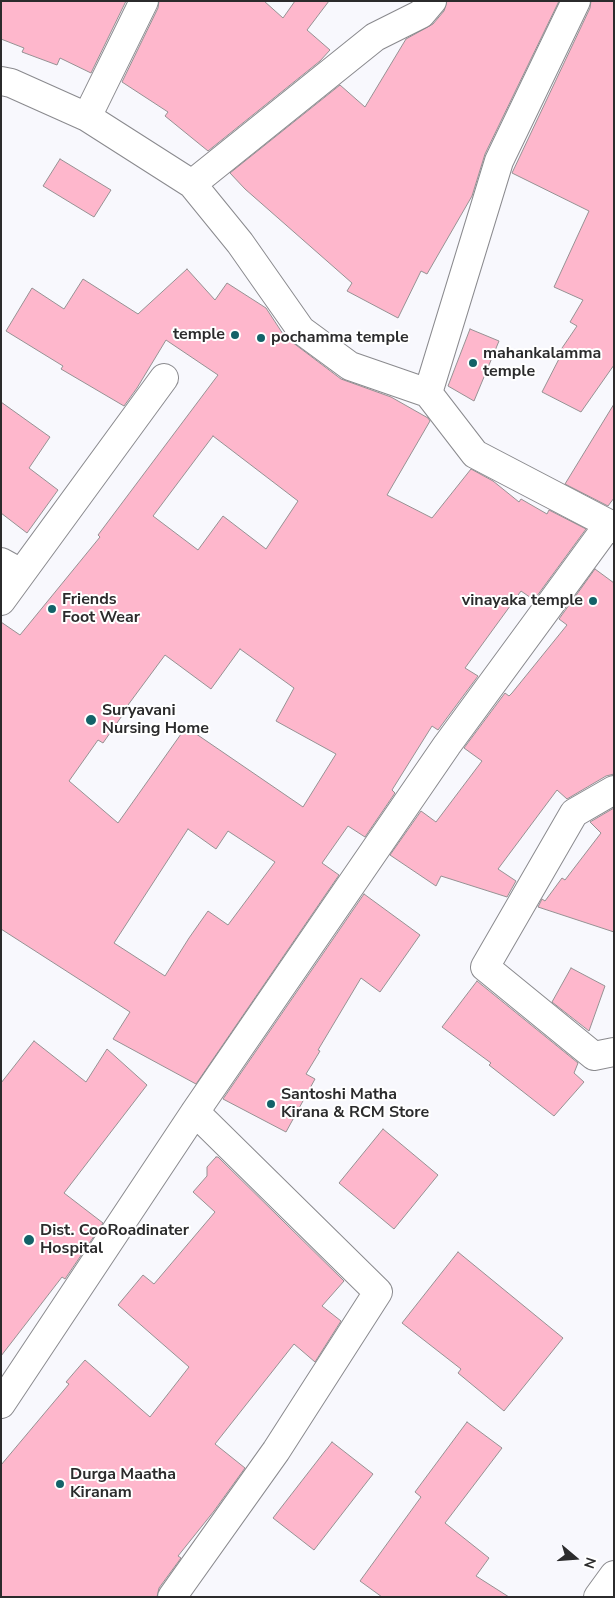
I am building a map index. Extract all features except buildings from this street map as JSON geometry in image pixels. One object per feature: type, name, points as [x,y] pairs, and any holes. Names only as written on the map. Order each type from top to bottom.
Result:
[{"type":"street","points":[[87,117],[144,1]]},
{"type":"street","points":[[192,184],[376,37],[421,14],[432,1]]},
{"type":"street","points":[[428,393],[499,161],[576,1]]},
{"type":"street","points":[[1,81],[11,83],[87,117],[192,184],[240,243],[300,330],[350,366],[428,393],[475,454],[611,527],[447,745],[195,1112],[1,1404]]},
{"type":"street","points":[[1,601],[11,567],[164,378]]},
{"type":"street","points":[[614,790],[574,813],[485,967],[594,1056],[614,1052]]},
{"type":"street","points":[[172,1597],[276,1451],[378,1292],[195,1112]]},
{"type":"street","points":[[598,1597],[614,1575]]},
{"type":"place","name":"temple","points":[[235,335]]},
{"type":"place","name":"pochamma temple","points":[[261,338]]},
{"type":"place","name":"mahankalamma temple","points":[[473,363]]},
{"type":"place","name":"vinayaka temple","points":[[593,601]]},
{"type":"place","name":"Friends Foot Wear","points":[[52,609]]},
{"type":"place","name":"Suryavani Nursing Home","points":[[91,720]]},
{"type":"place","name":"Santoshi Matha Kirana & RCM Store","points":[[271,1104]]},
{"type":"place","name":"Dist. CooRoadinater Hospital","points":[[29,1240]]},
{"type":"place","name":"Durga Maatha Kiranam","points":[[60,1484]]}]
